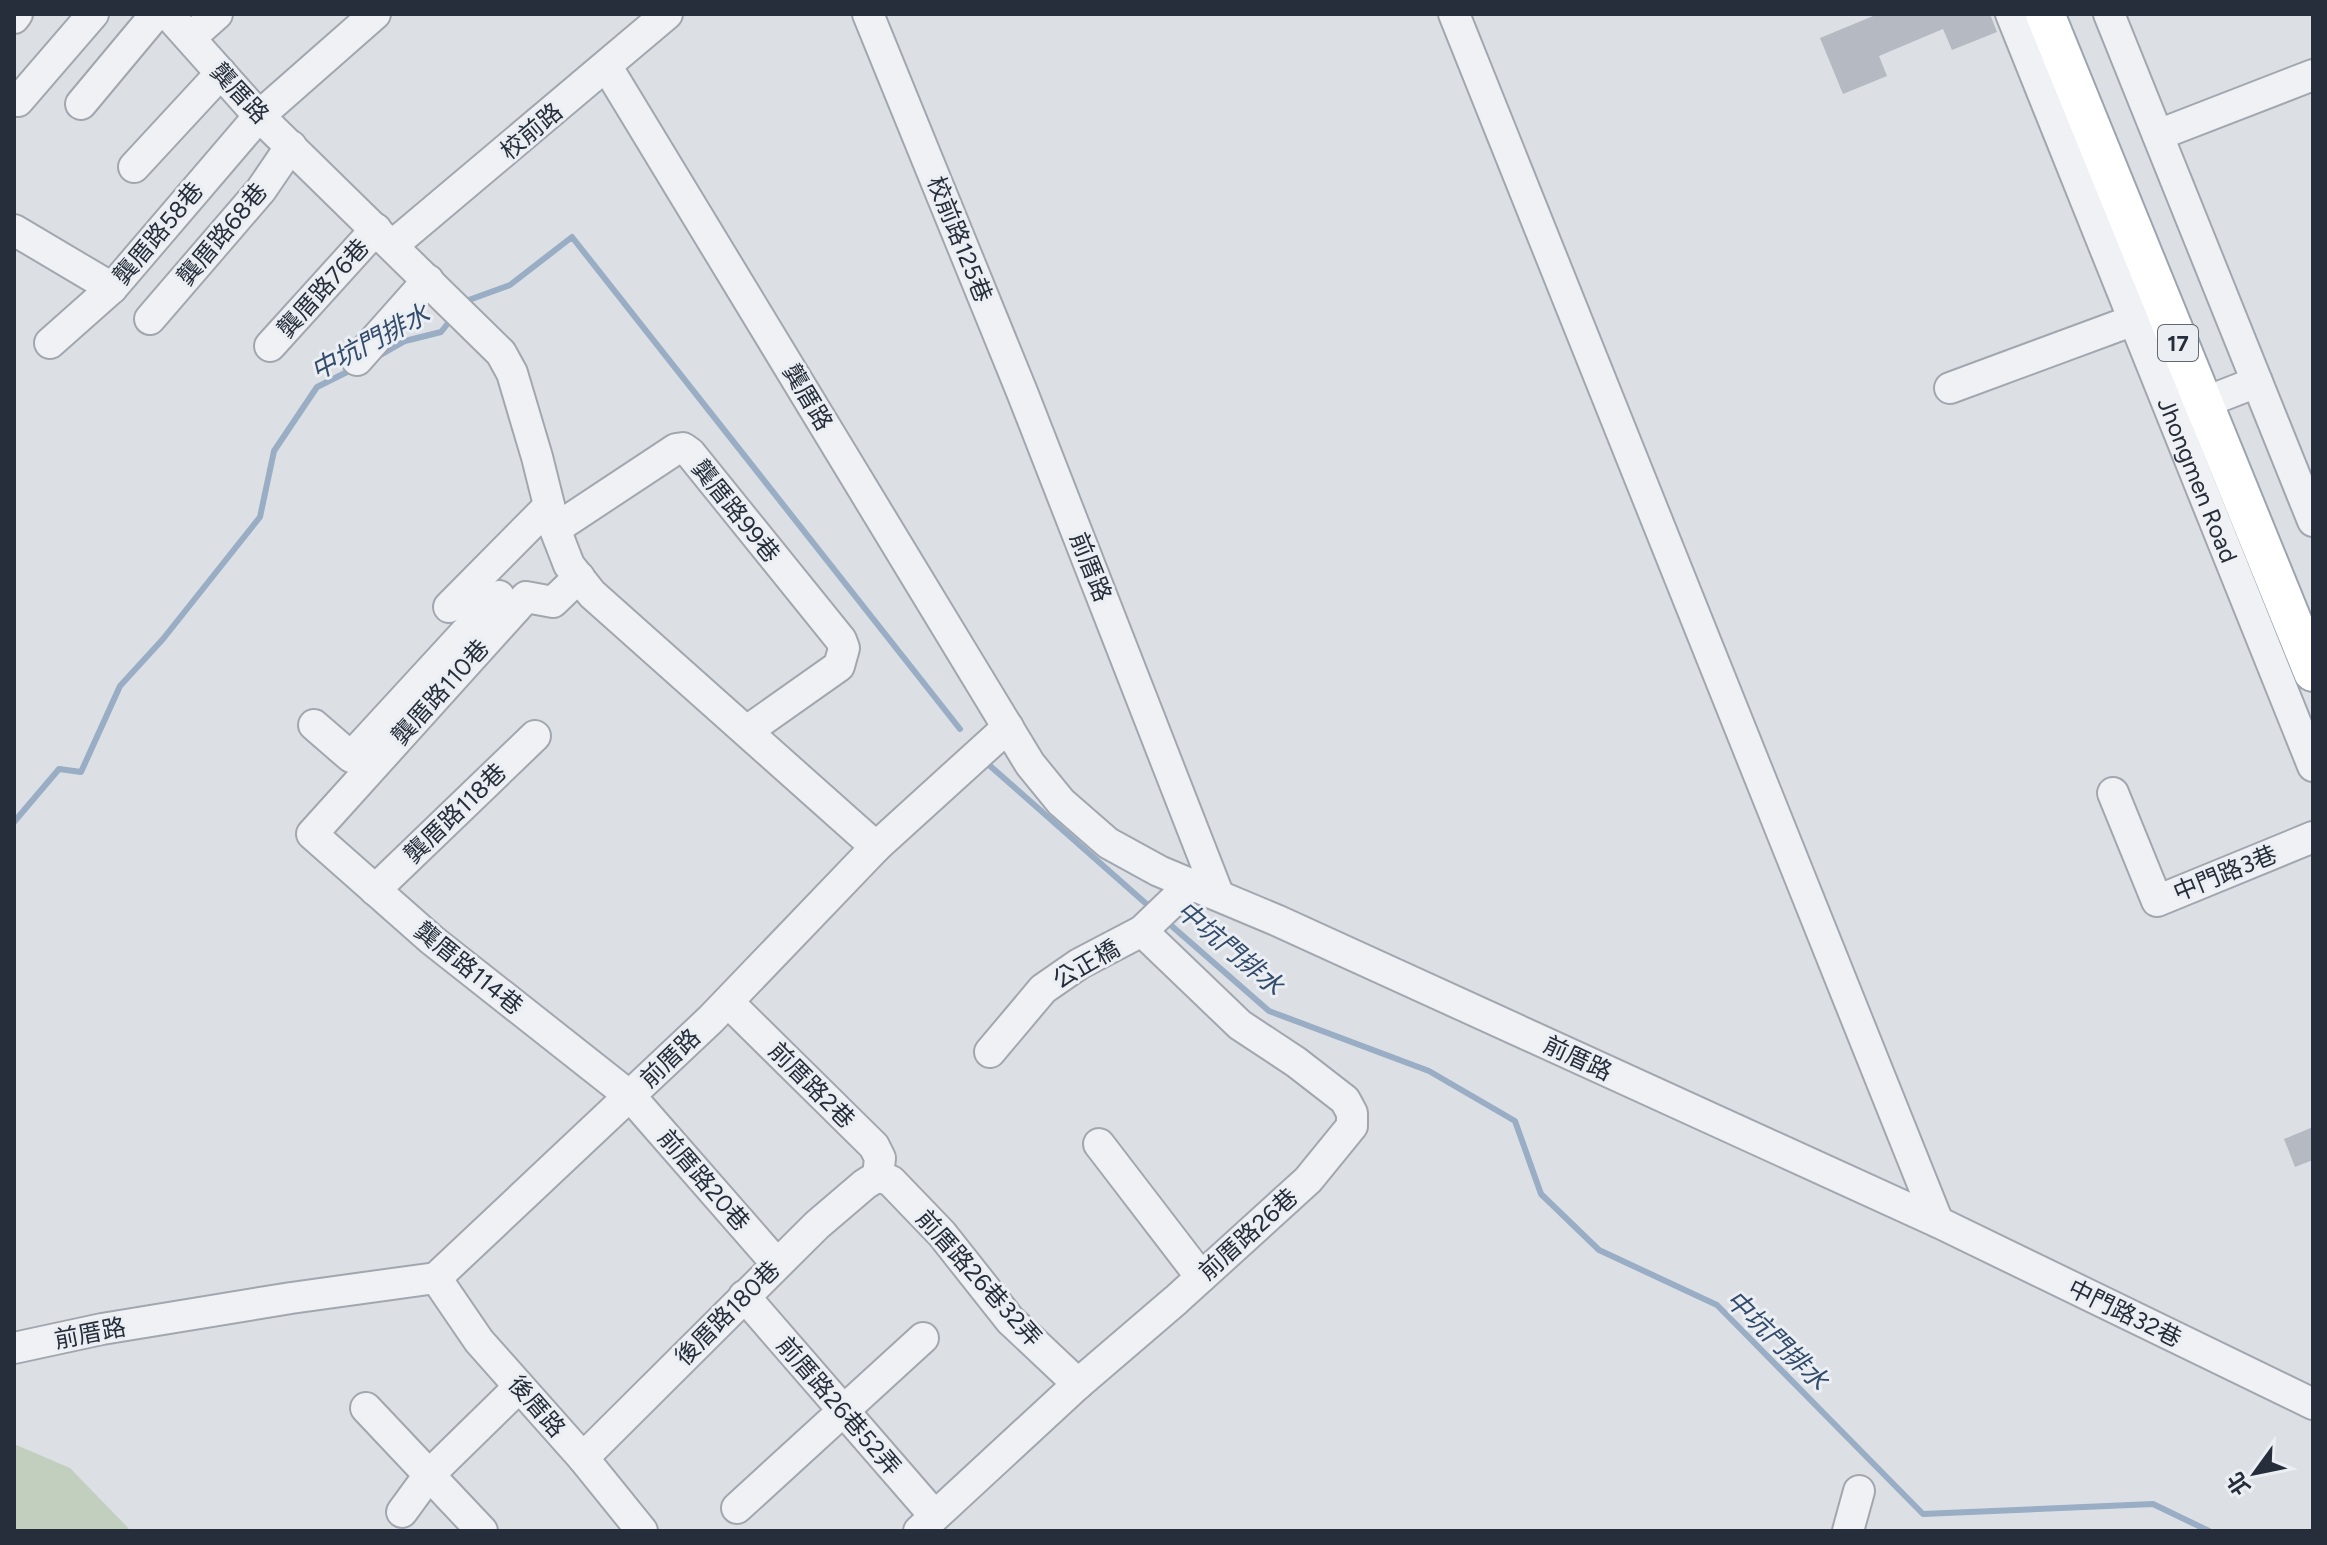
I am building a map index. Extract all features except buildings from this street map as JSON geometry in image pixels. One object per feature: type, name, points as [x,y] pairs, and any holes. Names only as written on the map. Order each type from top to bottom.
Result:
[{"type":"main road","name":"Jhongmen Road","points":[[2045,14],[2199,405],[2304,656]]},
{"type":"main road","name":"Jhongmen Road","points":[[2069,14],[2199,405]]},
{"type":"street","points":[[18,101],[93,14]]},
{"type":"street","points":[[81,104],[156,14]]},
{"type":"street","name":"龔厝路","points":[[168,14],[259,116],[501,353],[512,373],[552,517],[569,565],[592,594],[876,847]]},
{"type":"street","points":[[190,38],[217,14]]},
{"type":"street","name":"龔厝路58巷","points":[[50,343],[112,288],[259,116],[375,14]]},
{"type":"street","name":"校前路","points":[[384,237],[607,67],[667,14]]},
{"type":"street","name":"校前路125巷","points":[[868,14],[1051,464]]},
{"type":"street","points":[[1454,14],[1938,1222]]},
{"type":"street","name":"Jhongmen Road","points":[[2011,14],[2134,320],[2199,405],[2304,656],[2313,766]]},
{"type":"street","points":[[2109,14],[2313,521]]},
{"type":"street","name":"龔厝路","points":[[607,67],[1008,727]]},
{"type":"street","points":[[134,167],[221,73]]},
{"type":"street","points":[[2158,135],[2313,75]]},
{"type":"street","name":"龔厝路68巷","points":[[150,319],[261,190],[291,146]]},
{"type":"street","points":[[14,230],[112,288]]},
{"type":"street","name":"龔厝路76巷","points":[[270,346],[384,237]]},
{"type":"street","points":[[357,360],[428,280]]},
{"type":"street","points":[[1950,388],[2134,320]]},
{"type":"street","points":[[2199,405],[2257,382]]},
{"type":"street","name":"龔厝路99巷","points":[[552,517],[683,448],[841,640],[844,648],[839,666],[747,731]]},
{"type":"street","name":"前厝路","points":[[1051,464],[1205,889]]},
{"type":"street","points":[[449,607],[552,517]]},
{"type":"street","points":[[314,725],[351,757],[504,590],[553,602],[579,577]]},
{"type":"street","name":"龔厝路110巷","points":[[312,834],[526,597]]},
{"type":"street","name":"前厝路","points":[[14,1348],[102,1329],[436,1278],[631,1097],[728,1002],[876,847],[1008,727],[1030,764],[1061,802],[1108,843],[1159,871],[1205,889],[1938,1222]]},
{"type":"street","name":"龔厝路118巷","points":[[375,890],[535,736]]},
{"type":"street","name":"中門路3巷","points":[[2113,793],[2157,901],[2313,837]]},
{"type":"street","name":"龔厝路114巷","points":[[312,834],[432,940],[631,1097]]},
{"type":"street","name":"公正橋","points":[[990,1052],[1043,989],[1205,889]]},
{"type":"street","name":"前厝路26巷","points":[[927,1523],[1308,1180],[1352,1126],[1352,1113],[1345,1100],[1296,1062],[1240,1025],[1153,920]]},
{"type":"street","name":"前厝路2巷","points":[[728,1002],[874,1146],[880,1158],[878,1176]]},
{"type":"street","name":"前厝路20巷","points":[[631,1097],[777,1264]]},
{"type":"street","points":[[1099,1144],[1201,1277]]},
{"type":"street","name":"後厝路180巷","points":[[583,1458],[817,1225],[878,1176]]},
{"type":"street","name":"前厝路26巷32弄","points":[[878,1176],[891,1181],[902,1192],[942,1234],[1010,1320],[1078,1384]]},
{"type":"street","name":"中門路32巷","points":[[1938,1222],[2313,1404]]},
{"type":"street","name":"後厝路","points":[[436,1278],[479,1341],[583,1458],[630,1526]]},
{"type":"street","name":"前厝路26巷52弄","points":[[744,1296],[844,1411],[927,1523]]},
{"type":"street","points":[[737,1508],[923,1338]]},
{"type":"street","points":[[402,1512],[429,1475],[519,1387]]},
{"type":"street","points":[[366,1408],[482,1531]]},
{"type":"street","points":[[1848,1531],[1859,1491]]},
{"type":"green space","points":[[14,1444],[70,1468],[131,1531],[14,1531]]},
{"type":"waterway","name":"中坑門排水","points":[[463,305],[466,301],[510,285],[572,237],[960,729]]},
{"type":"waterway","name":"中坑門排水","points":[[377,357],[405,341],[441,332],[453,317]]},
{"type":"waterway","name":"中坑門排水","points":[[14,822],[59,769],[81,772],[120,686],[163,639],[260,517],[274,451],[317,387],[353,369]]},
{"type":"waterway","name":"中坑門排水","points":[[989,765],[1151,908]]},
{"type":"waterway","name":"中坑門排水","points":[[1166,921],[1269,1011],[1429,1071],[1515,1121],[1541,1194],[1599,1250],[1717,1305],[1923,1514],[2153,1504],[2209,1531]]}]
